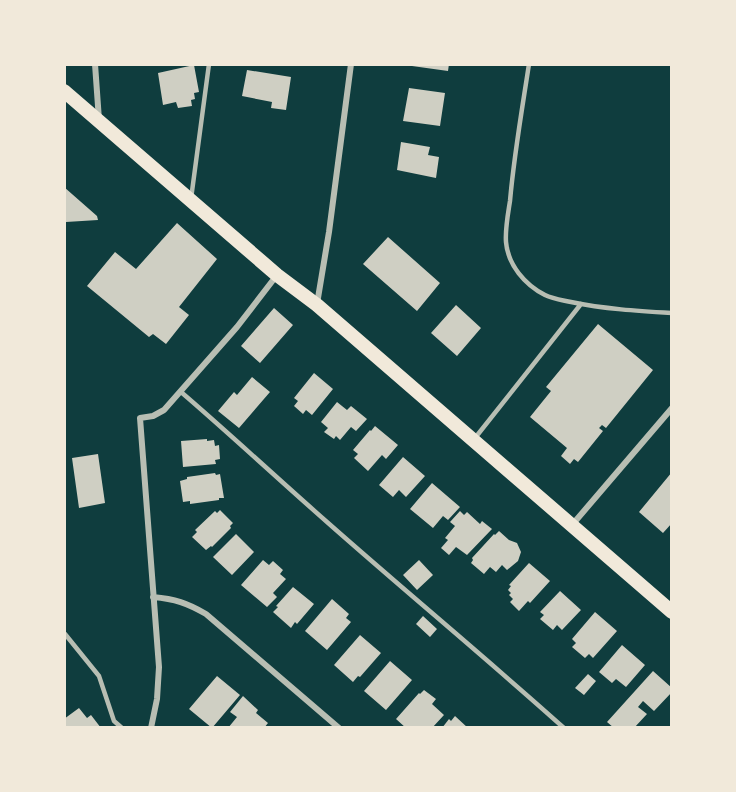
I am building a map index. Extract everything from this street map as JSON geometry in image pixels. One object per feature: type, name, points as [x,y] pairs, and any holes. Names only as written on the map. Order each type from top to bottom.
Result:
[{"type":"main road","points":[[64,91],[277,275],[317,305],[672,612]]},
{"type":"street","points":[[95,64],[99,121]]},
{"type":"street","points":[[317,305],[351,64]]},
{"type":"street","points":[[152,728],[159,667],[140,418],[153,416],[164,410],[237,327],[277,275]]},
{"type":"street","points":[[572,525],[672,408]]},
{"type":"street","points":[[153,597],[190,604],[206,614],[339,728]]},
{"type":"lane","points":[[191,200],[209,64]]},
{"type":"lane","points":[[530,64],[512,174],[506,242],[510,258],[518,273],[530,286],[554,298],[622,310],[672,313]]},
{"type":"lane","points":[[473,440],[580,304]]},
{"type":"lane","points":[[181,392],[564,728]]},
{"type":"lane","points":[[65,634],[99,676],[114,721],[122,728]]},
{"type":"building","points":[[412,64],[449,64],[448,71],[412,66]]},
{"type":"building","points":[[194,65],[199,92],[194,93],[195,99],[191,100],[192,106],[178,108],[176,102],[163,105],[158,73]]},
{"type":"building","points":[[247,70],[291,77],[286,110],[271,108],[272,102],[242,96]]},
{"type":"building","points":[[409,88],[445,93],[440,126],[403,121]]},
{"type":"building","points":[[401,142],[430,147],[428,155],[439,157],[436,178],[397,170]]},
{"type":"building","points":[[64,187],[97,216],[98,220],[64,221]]},
{"type":"building","points":[[177,223],[217,259],[179,307],[189,315],[166,344],[153,334],[149,337],[87,286],[115,252],[136,269]]},
{"type":"building","points":[[388,237],[440,283],[417,311],[363,264]]},
{"type":"building","points":[[456,305],[481,328],[457,356],[431,333]]},
{"type":"building","points":[[274,308],[293,325],[260,363],[241,346]]},
{"type":"building","points":[[598,324],[653,370],[606,428],[602,425],[599,428],[603,431],[578,462],[574,459],[570,464],[561,456],[567,448],[530,417],[551,391],[546,387]]},
{"type":"building","points":[[314,373],[333,389],[312,415],[306,410],[303,414],[294,406],[298,401],[294,398]]},
{"type":"building","points":[[252,377],[270,392],[239,428],[218,411],[234,392],[237,395]]},
{"type":"building","points":[[337,402],[347,410],[351,406],[367,419],[356,431],[351,427],[340,440],[324,432],[328,428],[321,422]]},
{"type":"building","points":[[375,426],[398,445],[386,459],[382,455],[368,471],[354,458],[358,454],[353,450]]},
{"type":"building","points":[[207,439],[207,441],[214,440],[215,446],[219,445],[220,459],[215,460],[216,464],[183,467],[181,441]]},
{"type":"building","points":[[98,454],[105,503],[79,508],[72,458]]},
{"type":"building","points":[[403,457],[425,476],[406,497],[399,490],[393,497],[379,485]]},
{"type":"building","points":[[672,472],[672,523],[663,533],[639,512]]},
{"type":"building","points":[[220,474],[224,498],[190,504],[190,501],[183,502],[180,481],[187,477]]},
{"type":"building","points":[[432,483],[460,507],[448,520],[443,516],[433,528],[410,509]]},
{"type":"building","points":[[220,510],[233,523],[212,547],[206,550],[192,537],[197,532],[195,530],[215,511],[217,513]]},
{"type":"building","points":[[460,511],[464,515],[467,512],[480,524],[482,521],[492,529],[467,555],[456,547],[449,555],[441,548],[448,540],[445,538],[455,526],[450,522]]},
{"type":"building","points":[[499,531],[509,540],[517,543],[521,552],[518,561],[507,570],[502,565],[496,572],[490,567],[484,574],[471,563],[472,558]]},
{"type":"building","points":[[236,534],[254,552],[232,575],[213,557]]},
{"type":"building","points":[[263,560],[269,565],[273,561],[283,570],[280,574],[286,579],[273,593],[277,597],[267,607],[241,585]]},
{"type":"building","points":[[419,560],[433,575],[417,590],[403,575]]},
{"type":"building","points":[[529,563],[550,581],[530,603],[528,601],[519,611],[510,602],[513,599],[509,595],[511,593],[508,590],[511,586],[509,585]]},
{"type":"building","points":[[293,587],[314,604],[291,628],[273,612]]},
{"type":"building","points":[[560,591],[581,610],[562,630],[557,625],[553,630],[540,619],[544,615],[540,612]]},
{"type":"building","points":[[332,599],[349,614],[346,618],[351,622],[327,650],[305,631]]},
{"type":"building","points":[[595,612],[617,631],[593,658],[589,654],[585,658],[572,647],[576,643],[572,639]]},
{"type":"building","points":[[423,616],[437,629],[430,637],[416,624]]},
{"type":"building","points":[[360,635],[381,653],[353,682],[334,665]]},
{"type":"building","points":[[622,645],[645,665],[626,687],[616,679],[612,683],[599,672]]},
{"type":"building","points":[[390,661],[412,680],[386,710],[364,691]]},
{"type":"building","points":[[653,671],[672,688],[672,692],[654,711],[643,701],[638,707],[647,714],[634,728],[614,728],[607,722]]},
{"type":"building","points":[[588,674],[596,681],[584,695],[575,688]]},
{"type":"building","points":[[217,676],[240,695],[212,728],[189,709]]},
{"type":"building","points":[[424,690],[436,699],[432,704],[444,715],[432,728],[406,728],[396,719]]},
{"type":"building","points":[[243,696],[258,710],[256,713],[268,723],[264,728],[228,728],[237,717],[230,712]]},
{"type":"building","points":[[79,708],[87,718],[91,715],[101,728],[64,728],[64,719]]},
{"type":"building","points":[[455,716],[468,728],[442,728],[449,719],[451,721]]}]
